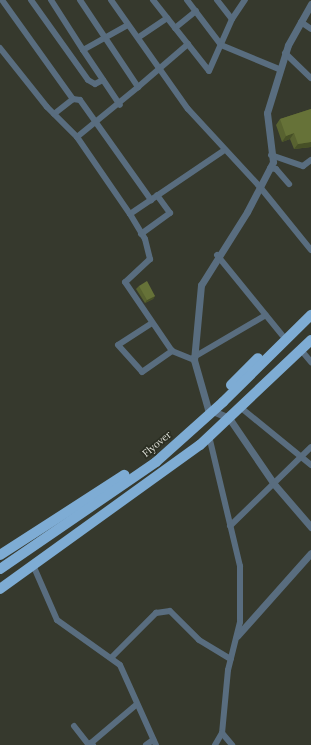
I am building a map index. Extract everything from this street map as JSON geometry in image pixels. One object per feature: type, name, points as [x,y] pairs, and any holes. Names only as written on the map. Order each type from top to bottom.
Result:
[{"type":"highway","points":[[0,555],[144,462],[208,409],[311,307]]},
{"type":"highway","name":"Flyover","points":[[0,569],[156,462],[223,402],[311,316]]},
{"type":"highway","points":[[0,584],[164,470],[311,336]]},
{"type":"highway","points":[[0,589],[166,471],[229,418],[311,340]]},
{"type":"highway","points":[[275,342],[291,359]]},
{"type":"street","points":[[2,0],[73,99],[80,100],[97,121],[151,200]]},
{"type":"street","points":[[31,0],[88,80],[95,84],[103,80]]},
{"type":"street","points":[[51,0],[120,105]]},
{"type":"street","points":[[80,0],[138,87]]},
{"type":"street","points":[[111,0],[128,25],[139,37],[158,68],[223,151],[260,187],[311,250]]},
{"type":"street","points":[[153,0],[209,71],[232,19],[245,0]]},
{"type":"street","points":[[187,0],[221,45],[279,69]]},
{"type":"street","points":[[217,0],[232,19]]},
{"type":"street","points":[[311,4],[285,53],[267,113],[271,154],[270,168],[201,284],[194,359],[208,409],[229,418],[274,484],[311,526]]},
{"type":"street","points":[[175,28],[196,11]]},
{"type":"street","points":[[139,37],[167,18]]},
{"type":"street","points":[[301,22],[311,30]]},
{"type":"street","points":[[83,50],[128,25]]},
{"type":"street","points":[[77,137],[120,105],[158,68],[188,44]]},
{"type":"street","points":[[0,48],[54,114],[77,137],[130,214],[141,234],[150,259],[125,282],[172,351],[194,359]]},
{"type":"street","points":[[285,53],[311,78]]},
{"type":"street","points":[[54,114],[73,99]]},
{"type":"street","points":[[130,214],[223,151]]},
{"type":"street","points":[[271,154],[303,166],[311,160]]},
{"type":"street","points":[[270,168],[276,168],[289,184]]},
{"type":"street","points":[[141,234],[170,213],[158,195]]},
{"type":"street","points":[[217,255],[282,335]]},
{"type":"street","points":[[194,359],[266,315]]},
{"type":"street","points":[[152,323],[118,345],[142,372],[172,351]]},
{"type":"street","points":[[300,350],[311,362]]},
{"type":"street","points":[[240,407],[311,465]]},
{"type":"street","points":[[209,436],[240,566],[240,622],[230,659],[222,733],[215,745]]},
{"type":"street","points":[[230,526],[311,447]]},
{"type":"street","points":[[237,636],[311,553]]},
{"type":"street","points":[[32,565],[57,620],[120,665],[154,742],[146,745]]},
{"type":"street","points":[[111,658],[156,613],[170,611],[199,640],[230,659]]},
{"type":"street","points":[[74,726],[91,744],[136,704]]},
{"type":"street","points":[[222,733],[232,745]]},
{"type":"building","points":[[311,109],[311,142],[298,144],[294,133],[286,136],[280,119]]},
{"type":"building","points":[[147,281],[155,296],[147,300],[139,286]]}]
